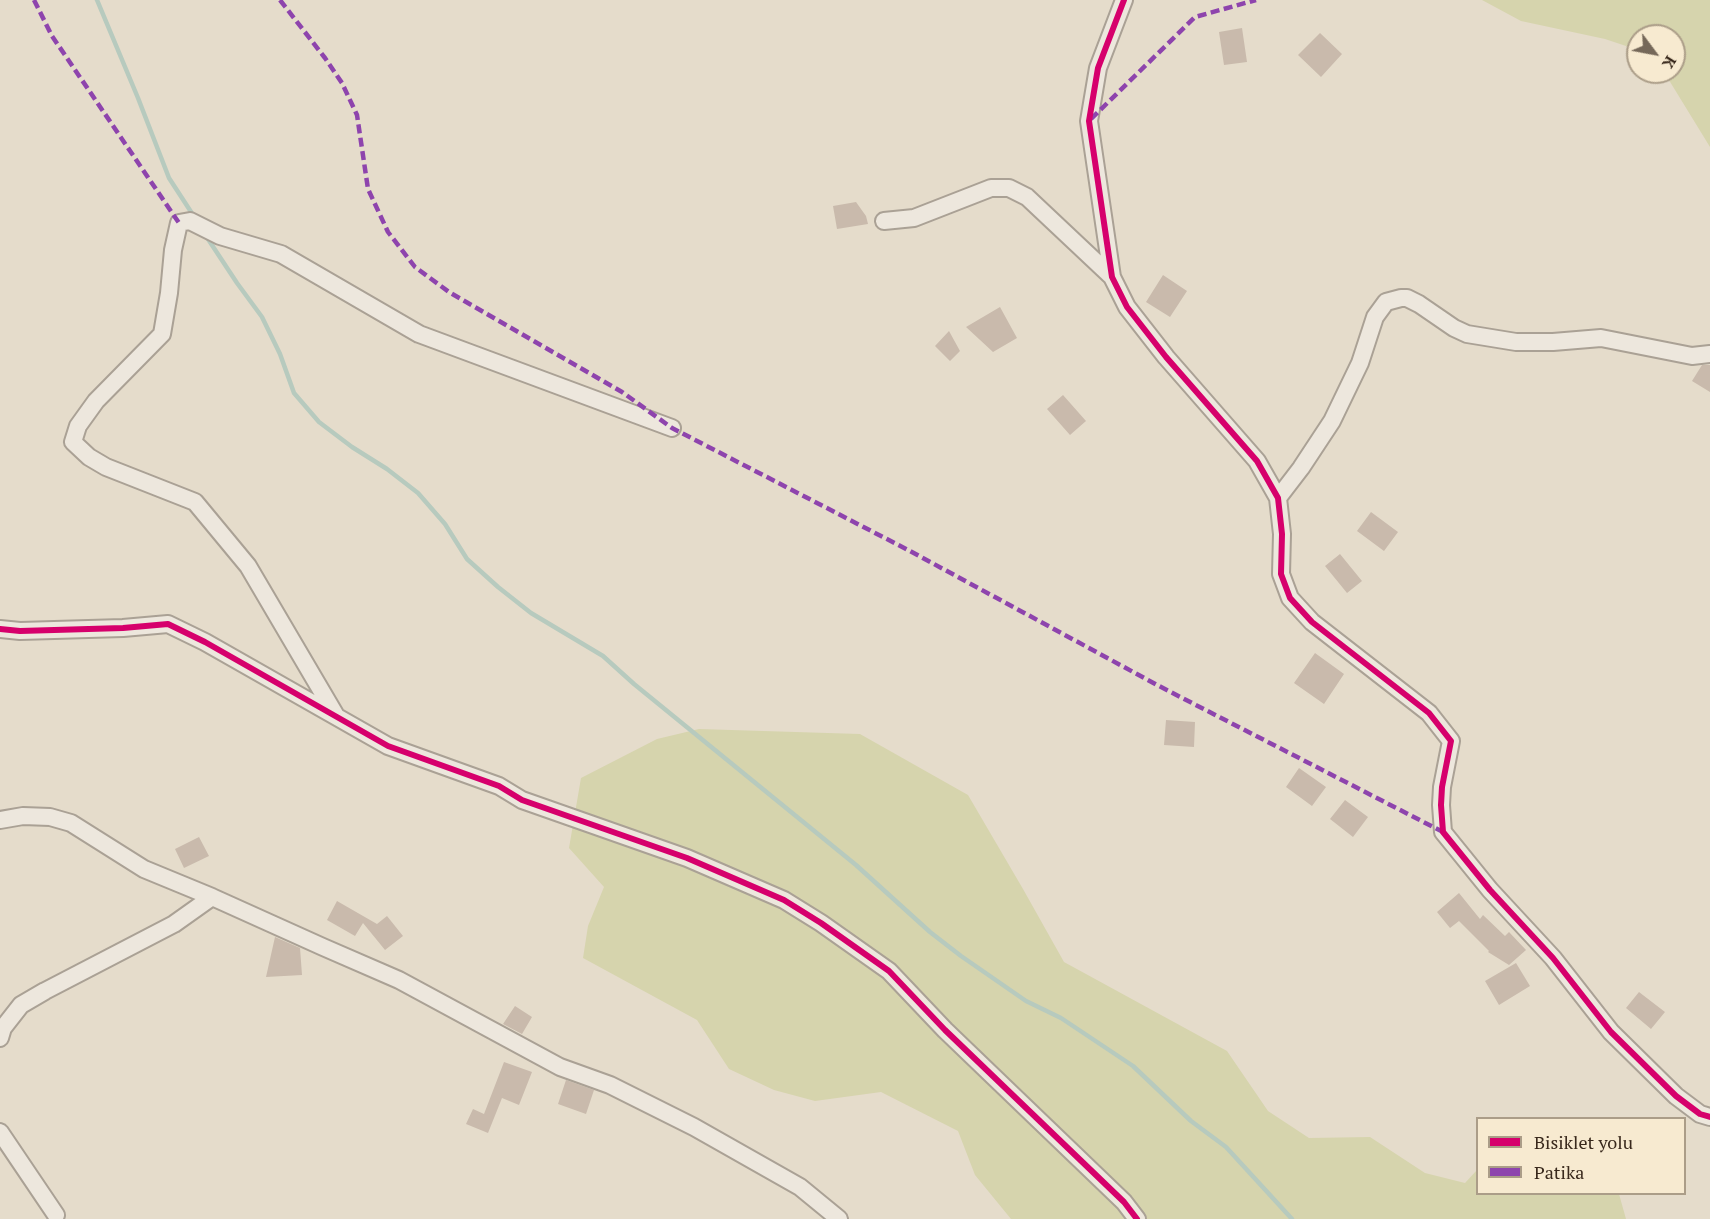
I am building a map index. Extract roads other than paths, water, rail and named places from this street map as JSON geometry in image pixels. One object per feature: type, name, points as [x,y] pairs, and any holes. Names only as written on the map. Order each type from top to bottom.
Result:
[{"type":"street","points":[[1125,0],[1098,68],[1089,121],[1112,277],[1127,308],[1166,357],[1257,461],[1278,498],[1282,534],[1281,574],[1290,598],[1312,622],[1429,713],[1451,741],[1442,787],[1443,832],[1490,890],[1553,958],[1611,1032],[1676,1096],[1700,1114],[1710,1117]]},
{"type":"street","points":[[884,221],[914,218],[991,188],[1009,188],[1027,197],[1112,277]]},
{"type":"street","points":[[336,716],[248,566],[195,502],[106,467],[89,458],[73,442],[78,426],[96,400],[162,334],[173,250],[179,223],[190,221],[220,236],[281,254],[419,334],[672,428]]},
{"type":"street","points":[[1278,498],[1332,421],[1359,363],[1375,317],[1386,302],[1407,298],[1467,334],[1516,342],[1601,338],[1692,356],[1710,354]]},
{"type":"street","points":[[0,629],[20,632],[168,624],[388,746],[499,786],[522,800],[687,858],[784,900],[889,972],[945,1030],[1124,1202],[1137,1219]]},
{"type":"street","points":[[0,820],[23,816],[50,818],[71,823],[144,869],[399,980],[560,1067],[610,1085],[694,1127],[800,1187],[839,1219]]},
{"type":"street","points":[[0,1038],[3,1028],[21,1005],[174,924],[212,897]]},
{"type":"street","points":[[0,1132],[56,1215]]},
{"type":"waterway","points":[[97,0],[169,178],[195,218]]},
{"type":"waterway","points":[[206,236],[262,317],[280,354],[294,393],[319,422],[418,493],[445,524],[467,559],[531,613],[603,656],[634,684],[856,865],[930,932],[961,956],[1026,1001],[1061,1018],[1133,1066],[1191,1121],[1226,1147],[1292,1219]]}]
